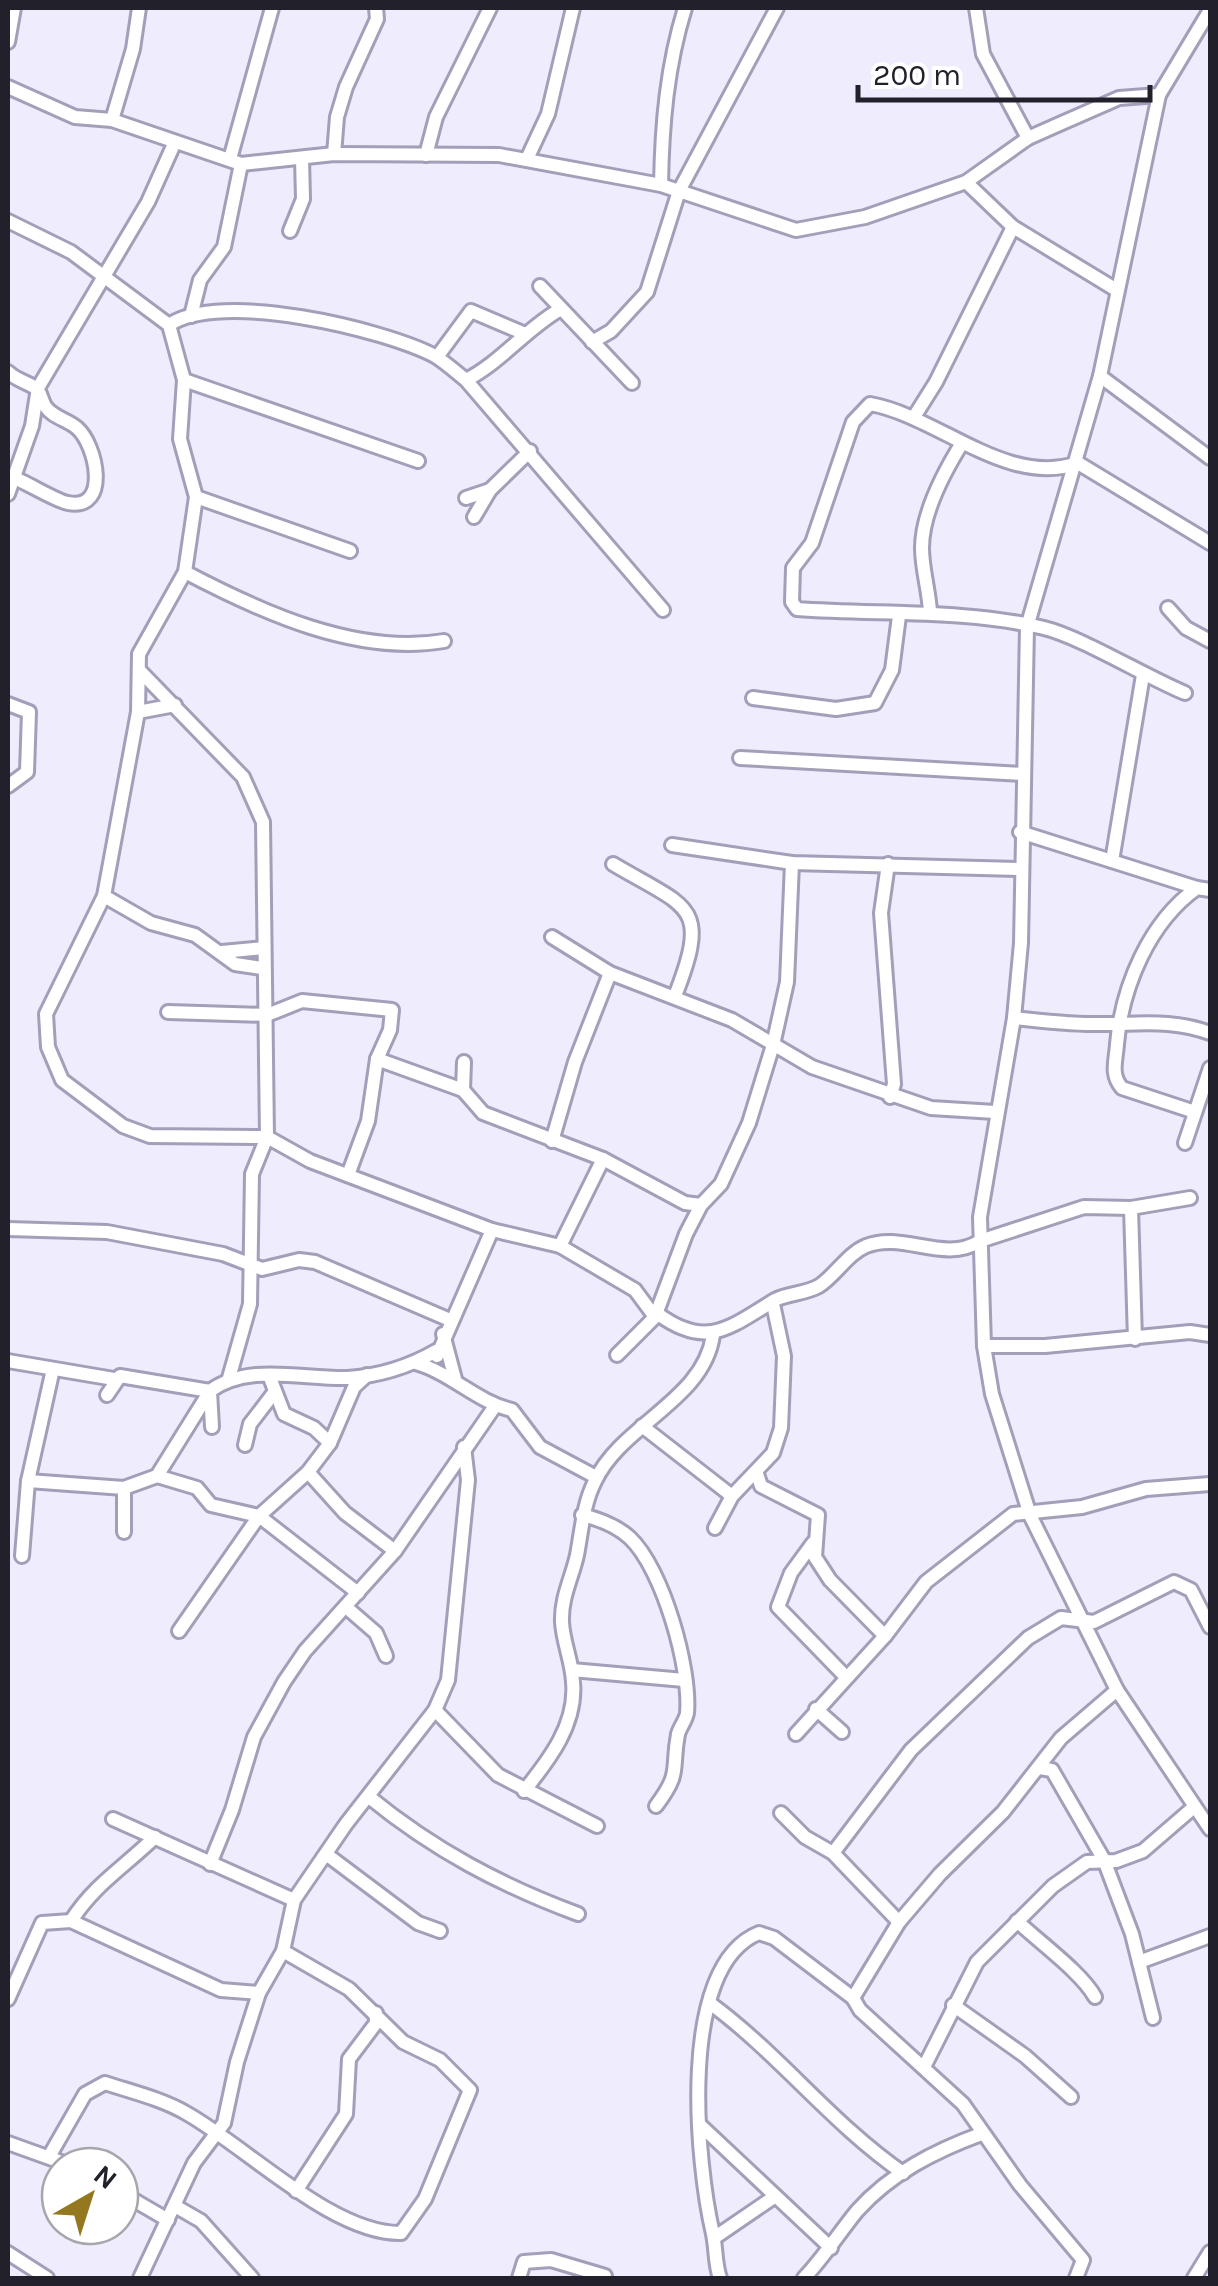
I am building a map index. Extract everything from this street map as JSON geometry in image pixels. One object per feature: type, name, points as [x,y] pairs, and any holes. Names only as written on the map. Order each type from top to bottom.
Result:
[{"type":"street","points":[[8,42],[14,8]]},
{"type":"street","points":[[112,120],[133,49],[138,8]]},
{"type":"street","points":[[190,316],[200,280],[224,247],[236,161],[272,8]]},
{"type":"street","points":[[334,154],[337,117],[377,19],[376,8]]},
{"type":"street","points":[[426,154],[436,117],[490,8]]},
{"type":"street","points":[[528,159],[548,114],[573,8]]},
{"type":"street","points":[[661,185],[662,125],[672,52],[685,8]]},
{"type":"street","points":[[592,342],[611,331],[646,292],[679,191],[777,8]]},
{"type":"street","points":[[976,8],[983,54],[1028,138]]},
{"type":"street","points":[[1210,10],[1160,95],[1115,290],[1100,376],[1026,627],[1020,943],[1014,1018],[983,1182],[980,1241],[984,1346],[992,1394],[1030,1515],[1117,1690],[1210,1829]]},
{"type":"street","points":[[8,88],[75,116],[112,120],[174,144],[236,161],[334,154],[528,159],[661,185],[796,230],[865,217],[966,182],[1028,138],[1118,98],[1160,95]]},
{"type":"street","points":[[8,494],[32,426],[38,388],[105,278],[174,144]]},
{"type":"street","points":[[290,231],[303,199],[302,158]]},
{"type":"street","points":[[966,182],[1013,226],[1115,290]]},
{"type":"street","points":[[8,221],[35,230],[169,325],[184,380],[180,440],[196,498],[185,572],[145,636],[138,712],[104,896],[46,1014],[48,1047],[62,1080],[123,1126],[150,1136],[266,1137],[286,1150],[348,1176],[492,1230],[560,1246],[635,1290],[655,1318]]},
{"type":"street","points":[[914,417],[936,382],[1013,226]]},
{"type":"street","points":[[540,286],[632,382]]},
{"type":"street","points":[[466,380],[485,370],[523,333],[559,310]]},
{"type":"street","points":[[437,358],[471,311],[523,333]]},
{"type":"street","points":[[169,325],[190,316],[264,312],[320,318],[437,358],[466,380],[530,451],[662,610]]},
{"type":"street","points":[[1100,376],[1210,458]]},
{"type":"street","points":[[10,380],[38,388]]},
{"type":"street","points":[[184,380],[418,461]]},
{"type":"street","points":[[12,477],[46,490],[65,504],[82,503],[94,486],[95,458],[78,428],[46,408],[38,388]]},
{"type":"street","points":[[1185,693],[1045,628],[930,612],[899,616],[797,609],[792,602],[793,568],[812,543],[861,408],[870,404],[914,417],[962,443],[1045,471],[1078,463],[1210,543]]},
{"type":"street","points":[[930,612],[922,550],[925,531],[942,475],[962,443]]},
{"type":"street","points":[[474,517],[490,490],[530,451]]},
{"type":"street","points":[[466,498],[490,490]]},
{"type":"street","points":[[196,498],[350,551]]},
{"type":"street","points":[[185,572],[306,624],[380,646],[444,641]]},
{"type":"street","points":[[1168,608],[1186,628],[1210,641]]},
{"type":"street","points":[[752,698],[836,709],[875,703],[892,670],[899,616]]},
{"type":"street","points":[[139,670],[243,777],[257,801],[263,822],[266,1137],[252,1174],[250,1304],[229,1378]]},
{"type":"street","points":[[1112,861],[1143,675]]},
{"type":"street","points":[[8,704],[30,712],[27,772],[8,786]]},
{"type":"street","points":[[138,712],[176,705]]},
{"type":"street","points":[[740,758],[1024,774]]},
{"type":"street","points":[[1020,832],[1204,889]]},
{"type":"street","points":[[672,845],[792,863],[888,864],[950,871],[1020,870]]},
{"type":"street","points":[[655,1318],[701,1205],[721,1184],[736,1152],[774,1045],[787,982],[792,863]]},
{"type":"street","points":[[613,864],[678,902],[690,918],[694,949],[675,996]]},
{"type":"street","points":[[888,864],[881,913],[894,1084],[890,1097]]},
{"type":"street","points":[[1195,1112],[1122,1088],[1113,1072],[1122,1004],[1154,933],[1180,900],[1204,889]]},
{"type":"street","points":[[104,896],[151,923],[194,936],[236,964],[262,968]]},
{"type":"street","points":[[552,937],[610,973],[732,1020],[812,1067],[890,1097],[932,1108],[995,1112]]},
{"type":"street","points":[[222,952],[264,948]]},
{"type":"street","points":[[552,1141],[575,1062],[610,973]]},
{"type":"street","points":[[168,1012],[267,1015],[302,1001],[392,1010],[390,1030],[377,1059],[368,1121],[348,1176]]},
{"type":"street","points":[[1014,1018],[1118,1024],[1150,1020],[1185,1024],[1210,1033]]},
{"type":"street","points":[[377,1059],[463,1090],[482,1113],[603,1159],[685,1202],[701,1205]]},
{"type":"street","points":[[463,1090],[464,1062]]},
{"type":"street","points":[[1185,1142],[1210,1068]]},
{"type":"street","points":[[560,1246],[603,1159]]},
{"type":"street","points":[[617,1354],[658,1314],[676,1328],[713,1335],[776,1299],[815,1288],[867,1246],[882,1242],[966,1250],[980,1241],[1084,1207],[1131,1208],[1190,1198]]},
{"type":"street","points":[[1131,1208],[1135,1339]]},
{"type":"street","points":[[8,1230],[107,1232],[223,1254],[262,1269],[299,1260],[315,1262],[450,1320]]},
{"type":"street","points":[[438,1369],[436,1351],[492,1230]]},
{"type":"street","points":[[716,1528],[732,1496],[774,1453],[784,1394],[784,1356],[773,1304]]},
{"type":"street","points":[[984,1346],[1135,1339],[1190,1332],[1210,1335]]},
{"type":"street","points":[[443,1334],[455,1378]]},
{"type":"street","points":[[524,1791],[563,1735],[574,1686],[562,1628],[562,1601],[576,1556],[582,1514],[596,1477],[642,1426],[696,1378],[713,1335]]},
{"type":"street","points":[[28,1481],[124,1488],[156,1476],[210,1392],[229,1378],[269,1376],[350,1382],[416,1362],[436,1351]]},
{"type":"street","points":[[8,1361],[114,1380],[126,1376],[210,1392]]},
{"type":"street","points":[[416,1362],[455,1378],[495,1406],[512,1410],[540,1447],[596,1477]]},
{"type":"street","points":[[22,1556],[28,1481],[53,1369]]},
{"type":"street","points":[[269,1376],[284,1414],[314,1428],[330,1443]]},
{"type":"street","points":[[107,1395],[114,1380]]},
{"type":"street","points":[[179,1632],[260,1516],[308,1472],[330,1443],[350,1382]]},
{"type":"street","points":[[210,1392],[212,1427]]},
{"type":"street","points":[[245,1444],[250,1424],[273,1394]]},
{"type":"street","points":[[210,1864],[232,1810],[254,1737],[305,1651],[395,1551],[495,1406]]},
{"type":"street","points":[[642,1426],[732,1496]]},
{"type":"street","points":[[140,2278],[194,2164],[218,2132],[260,1993],[283,1950],[294,1900],[435,1710],[448,1680],[468,1480],[464,1447]]},
{"type":"street","points":[[308,1472],[345,1513],[395,1551]]},
{"type":"street","points":[[757,1474],[761,1486],[818,1514],[814,1557],[830,1580],[885,1636]]},
{"type":"street","points":[[156,1476],[197,1488],[211,1504],[260,1516],[358,1593]]},
{"type":"street","points":[[796,1734],[938,1572],[1013,1514],[1082,1508],[1146,1489],[1210,1484]]},
{"type":"street","points":[[124,1488],[124,1532]]},
{"type":"street","points":[[582,1514],[600,1520],[634,1542],[666,1598],[684,1680],[687,1716],[678,1733],[678,1767],[656,1806]]},
{"type":"street","points":[[813,1543],[791,1573],[778,1607],[845,1676]]},
{"type":"street","points":[[832,1853],[911,1750],[1028,1638],[1061,1618],[1094,1622],[1174,1582],[1191,1590],[1210,1627]]},
{"type":"street","points":[[346,1607],[376,1633],[386,1656]]},
{"type":"street","points":[[572,1670],[684,1680]]},
{"type":"street","points":[[853,1998],[899,1922],[1040,1768],[1060,1738],[1117,1690]]},
{"type":"street","points":[[816,1709],[842,1732]]},
{"type":"street","points":[[435,1710],[498,1774],[596,1826]]},
{"type":"street","points":[[1040,1768],[1052,1770],[1104,1860],[1139,1962],[1153,2018]]},
{"type":"street","points":[[369,1798],[457,1862],[507,1888],[578,1914]]},
{"type":"street","points":[[925,2065],[977,1962],[1017,1921],[1088,1862],[1116,1861],[1143,1851],[1194,1808]]},
{"type":"street","points":[[781,1813],[804,1837],[832,1853],[899,1922]]},
{"type":"street","points":[[113,1818],[294,1900]]},
{"type":"street","points":[[71,1922],[91,1890],[114,1876],[155,1838]]},
{"type":"street","points":[[326,1854],[418,1923],[440,1931]]},
{"type":"street","points":[[1017,1921],[1066,1969],[1085,1978],[1095,1996]]},
{"type":"street","points":[[8,1999],[42,1923],[71,1922],[220,1990],[260,1993]]},
{"type":"street","points":[[720,2278],[702,2190],[696,2066],[716,1982],[737,1949],[758,1933],[774,1938],[853,1998],[860,2010],[925,2065],[963,2104],[981,2134],[1083,2260],[1076,2278]]},
{"type":"street","points":[[1139,1962],[1210,1936]]},
{"type":"street","points":[[55,2146],[85,2094],[106,2083],[182,2110],[296,2191],[373,2234],[400,2233],[433,2182],[470,2090],[440,2060],[403,2042],[349,1989],[283,1950]]},
{"type":"street","points":[[711,2004],[756,2037],[800,2088],[903,2174]]},
{"type":"street","points":[[953,2004],[1025,2056],[1071,2097]]},
{"type":"street","points":[[296,2191],[346,2114],[350,2059],[376,2024],[376,2012]]},
{"type":"street","points":[[699,2124],[831,2248]]},
{"type":"street","points":[[804,2278],[857,2212],[888,2181],[940,2149],[981,2134]]},
{"type":"street","points":[[8,2143],[40,2152]]},
{"type":"street","points":[[714,2238],[774,2197]]},
{"type":"street","points":[[140,2200],[200,2221],[252,2278]]},
{"type":"street","points":[[1194,2278],[1210,2252]]},
{"type":"street","points":[[8,2253],[47,2278]]},
{"type":"street","points":[[519,2278],[524,2262],[551,2260],[605,2276]]}]
